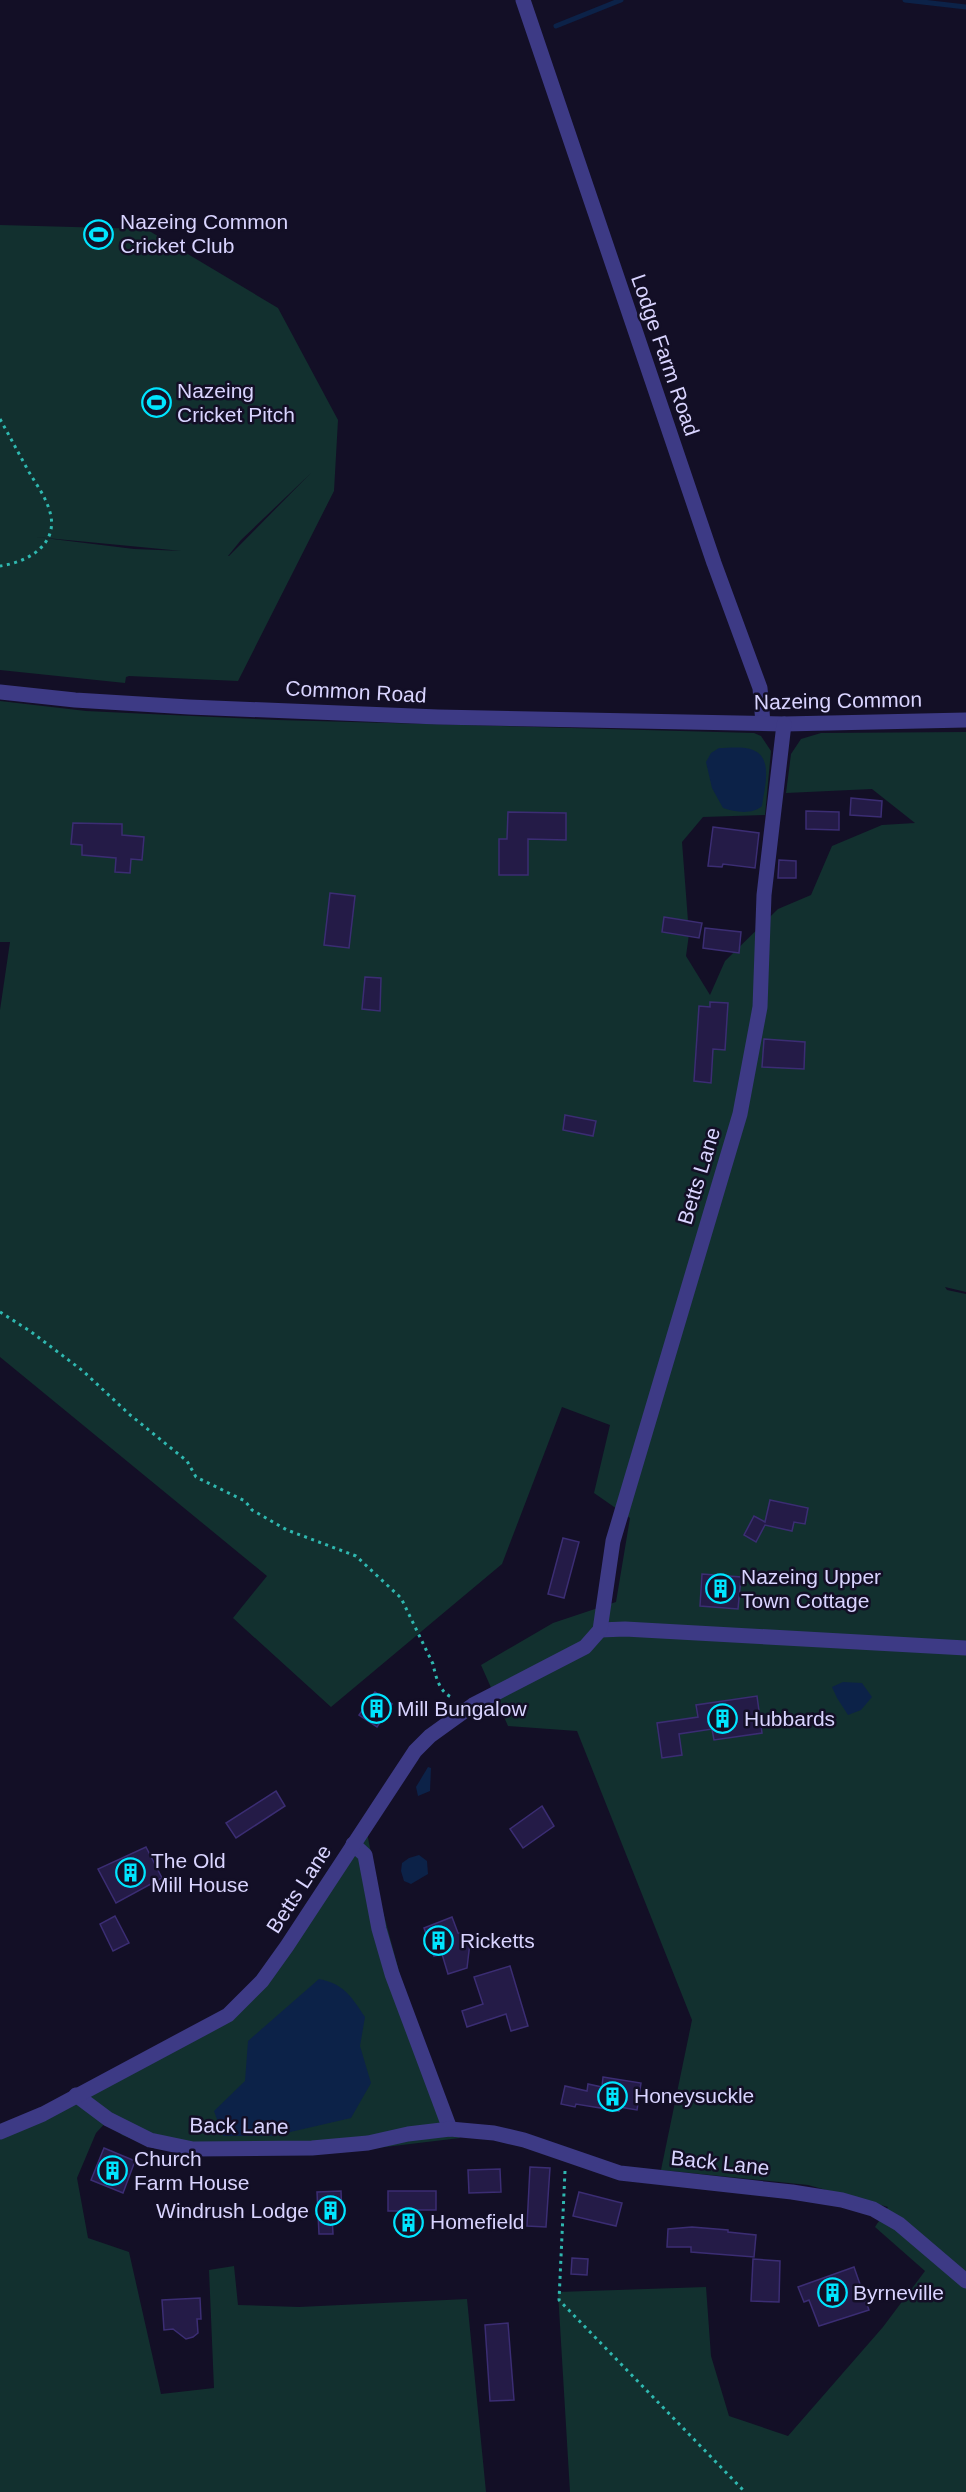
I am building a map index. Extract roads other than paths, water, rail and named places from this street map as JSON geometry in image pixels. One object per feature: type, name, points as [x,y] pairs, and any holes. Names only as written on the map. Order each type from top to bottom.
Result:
[{"type":"street","name":"Lodge Farm Road","points":[[523,0],[714,563],[760,688],[764,723]]},
{"type":"street","name":"Common Road","points":[[0,692],[75,700],[438,717],[710,723]]},
{"type":"street","name":"Nazeing Common","points":[[710,723],[784,724],[966,720]]},
{"type":"street","name":"Betts Lane","points":[[0,2132],[43,2114],[228,2015],[262,1981],[287,1946],[415,1751],[430,1736],[473,1705],[585,1647],[600,1630],[613,1540],[740,1114],[760,1007],[764,895],[784,724]]},
{"type":"street","points":[[600,1630],[625,1629],[966,1648]]},
{"type":"street","points":[[353,1844],[365,1855],[379,1929],[392,1974],[450,2129]]},
{"type":"street","name":"Back Lane","points":[[76,2095],[108,2119],[150,2140],[193,2150],[312,2148],[368,2143],[408,2134],[450,2129],[494,2133],[524,2140],[620,2173],[792,2192],[842,2200],[873,2209],[899,2224],[966,2281]]},
{"type":"water","points":[[719,748],[753,750],[764,760],[766,783],[762,806],[758,809],[743,812],[723,808],[712,788],[706,762],[711,753]]},
{"type":"water","points":[[843,1682],[862,1683],[872,1697],[861,1710],[848,1715],[832,1687]]},
{"type":"water","points":[[428,1767],[431,1768],[430,1791],[418,1796],[416,1787]]},
{"type":"water","points":[[419,1855],[427,1861],[428,1874],[411,1884],[404,1881],[401,1871],[402,1863]]},
{"type":"water","points":[[319,1979],[335,1984],[346,1992],[365,2017],[360,2046],[371,2083],[351,2118],[273,2136],[223,2136],[214,2111],[245,2081],[248,2041]]},
{"type":"waterway","points":[[556,26],[621,0]]},
{"type":"waterway","points":[[905,0],[966,7]]},
{"type":"place","name":"Nazeing Common Cricket Club","points":[[99,234]]},
{"type":"place","name":"Nazeing Cricket Pitch","points":[[156,403]]},
{"type":"place","name":"Nazeing Upper Town Cottage","points":[[720,1589]]},
{"type":"place","name":"Mill Bungalow","points":[[376,1709]]},
{"type":"place","name":"Hubbards","points":[[723,1719]]},
{"type":"place","name":"The Old Mill House","points":[[130,1873]]},
{"type":"place","name":"Ricketts","points":[[439,1941]]},
{"type":"place","name":"Honeysuckle","points":[[613,2096]]},
{"type":"place","name":"Church Farm House","points":[[113,2171]]},
{"type":"place","name":"Windrush Lodge","points":[[330,2211]]},
{"type":"place","name":"Homefield","points":[[409,2222]]},
{"type":"place","name":"Byrneville","points":[[832,2293]]}]
